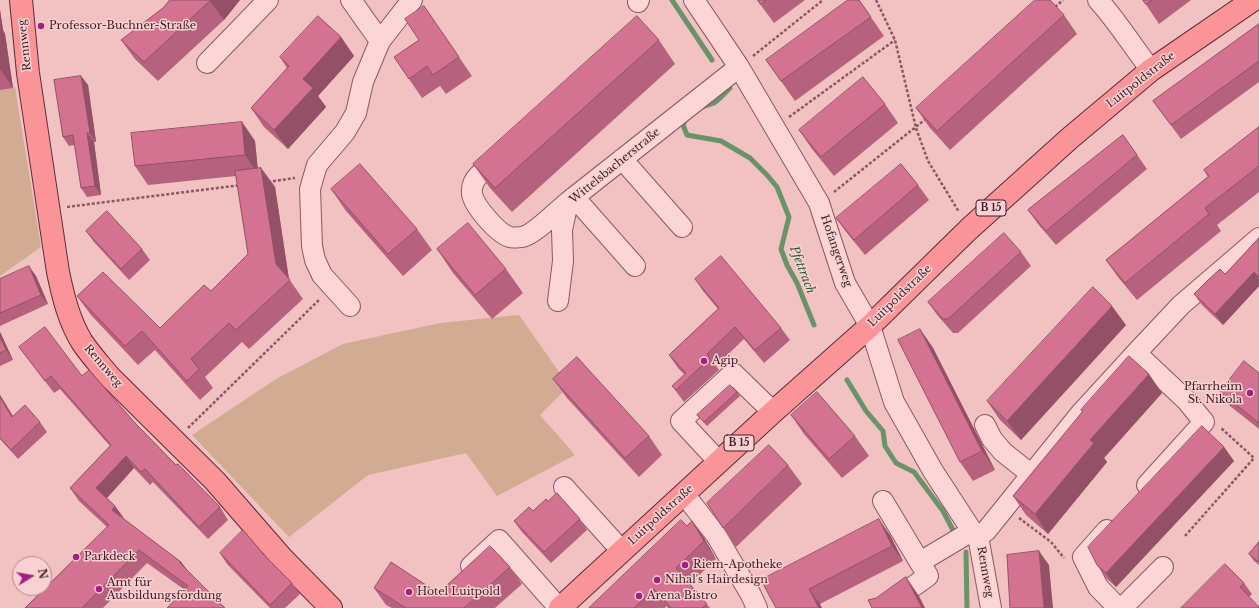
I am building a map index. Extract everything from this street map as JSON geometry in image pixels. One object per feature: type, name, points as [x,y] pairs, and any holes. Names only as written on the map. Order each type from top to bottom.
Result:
[{"type":"main road","name":"Rennweg","points":[[21,0],[28,73],[58,272],[64,299],[81,341],[109,376],[215,481],[282,558],[331,608]]},
{"type":"main road","name":"Luitpoldstraße","points":[[560,608],[772,412],[870,326],[969,229],[1070,138],[1151,70],[1253,0]]},
{"type":"street","points":[[207,63],[268,0]]},
{"type":"street","points":[[351,0],[380,41]]},
{"type":"street","points":[[350,306],[322,275],[314,260],[312,246],[310,189],[317,165],[345,132],[356,113],[363,82],[380,41],[412,0]]},
{"type":"street","name":"Hofangerweg","points":[[694,0],[739,67],[819,203],[845,283],[870,326],[894,402],[933,471],[975,534]]},
{"type":"street","points":[[1098,0],[1116,20],[1129,41],[1151,70]]},
{"type":"street","name":"Wittelsbacherstraße","points":[[558,301],[563,261],[562,230],[571,200],[739,67]]},
{"type":"street","points":[[622,159],[682,227]]},
{"type":"street","points":[[479,175],[472,185],[472,195],[488,220],[498,230],[510,237],[524,237],[540,227],[571,200],[635,266]]},
{"type":"street","points":[[920,562],[975,534],[986,531],[1081,413],[1136,353],[1181,305],[1259,238]]},
{"type":"street","points":[[1136,353],[1186,401],[1204,422],[1136,499]]},
{"type":"street","points":[[719,462],[680,421],[733,373],[772,412]]},
{"type":"street","points":[[985,425],[992,439],[1004,452],[1032,475]]},
{"type":"street","points":[[564,487],[621,550]]},
{"type":"street","points":[[684,494],[716,535],[757,608]]},
{"type":"street","points":[[883,501],[928,576],[883,608]]},
{"type":"street","points":[[1118,608],[1098,587],[1083,557],[1120,516]]},
{"type":"street","name":"Rennweg","points":[[975,534],[991,608]]},
{"type":"street","points":[[459,577],[499,540],[560,608]]},
{"type":"street","points":[[1122,608],[1163,567]]},
{"type":"path","points":[[739,67],[823,0]]},
{"type":"path","points":[[876,0],[895,40],[916,128],[928,161],[969,229]]},
{"type":"path","points":[[1051,10],[1063,0]]},
{"type":"path","points":[[775,127],[895,40]]},
{"type":"path","points":[[819,203],[928,118]]},
{"type":"path","points":[[265,182],[313,176]]},
{"type":"path","points":[[49,209],[242,185]]},
{"type":"path","points":[[175,441],[333,286]]},
{"type":"path","points":[[1185,536],[1254,458],[1216,424],[1204,422]]},
{"type":"path","points":[[1006,507],[1051,542],[1066,560]]},
{"type":"shaded area","points":[[15,87],[41,247],[0,276],[0,90]]},
{"type":"shaded area","points":[[519,315],[569,386],[540,415],[575,455],[497,496],[466,453],[368,475],[289,537],[192,435],[276,379],[343,344],[440,323]]},
{"type":"building","points":[[170,0],[211,0],[144,62],[121,40],[163,8]]},
{"type":"building","points":[[758,0],[766,0],[761,4]]},
{"type":"building","points":[[848,0],[859,0],[871,17],[781,81],[766,60]]},
{"type":"building","points":[[1035,0],[1050,0],[1064,15],[937,131],[916,108]]},
{"type":"building","points":[[1143,0],[1152,0],[1146,4]]},
{"type":"building","points":[[424,6],[459,57],[433,75],[427,66],[409,79],[394,57],[419,40],[405,19]]},
{"type":"building","points":[[318,16],[341,37],[303,79],[313,88],[274,130],[251,108],[289,66],[280,57]]},
{"type":"building","points":[[637,16],[659,40],[495,188],[473,164]]},
{"type":"building","points":[[1259,24],[1259,61],[1171,125],[1153,101]]},
{"type":"building","points":[[81,76],[90,133],[87,133],[95,186],[81,188],[73,135],[63,137],[54,80]]},
{"type":"building","points":[[863,77],[885,104],[821,157],[799,130]]},
{"type":"building","points":[[242,122],[245,155],[135,166],[131,133]]},
{"type":"building","points":[[1259,127],[1259,166],[1205,208],[1209,214],[1125,283],[1106,260],[1209,176],[1204,170]]},
{"type":"building","points":[[1123,135],[1137,155],[1046,231],[1028,210]]},
{"type":"building","points":[[360,164],[417,229],[388,254],[331,189]]},
{"type":"building","points":[[901,164],[918,185],[854,240],[836,218]]},
{"type":"building","points":[[261,168],[276,264],[290,280],[236,330],[229,323],[191,359],[199,369],[187,381],[142,331],[125,346],[77,296],[103,272],[160,328],[204,285],[211,291],[248,254],[235,171]]},
{"type":"building","points":[[107,211],[142,249],[121,269],[86,231]]},
{"type":"building","points":[[468,223],[506,269],[475,295],[437,249]]},
{"type":"building","points":[[1004,233],[1021,252],[948,319],[943,319],[928,302]]},
{"type":"building","points":[[1259,238],[1259,277],[1254,272],[1215,314],[1194,294],[1220,269],[1225,274]]},
{"type":"building","points":[[721,256],[781,328],[755,350],[735,327],[707,354],[710,358],[676,390],[672,386],[686,373],[669,355],[719,308],[695,279]]},
{"type":"building","points":[[29,266],[41,295],[0,313],[0,279]]},
{"type":"building","points":[[1093,287],[1112,306],[1007,421],[987,401]]},
{"type":"building","points":[[45,327],[82,376],[89,370],[135,423],[220,507],[199,527],[145,469],[141,472],[126,456],[96,488],[115,506],[112,510],[181,562],[180,563],[225,608],[167,608],[188,586],[139,550],[82,608],[25,608],[37,596],[52,596],[52,581],[109,525],[70,488],[111,445],[51,376],[45,381],[19,347]]},
{"type":"building","points":[[920,329],[982,451],[960,462],[898,340]]},
{"type":"building","points":[[0,337],[6,350],[0,353]]},
{"type":"building","points":[[1129,356],[1149,374],[1090,440],[1094,443],[1035,514],[1013,496],[1083,411],[1081,410]]},
{"type":"building","points":[[577,357],[649,436],[625,458],[553,379]]},
{"type":"building","points":[[1244,361],[1259,373],[1259,423],[1220,392]]},
{"type":"building","points":[[730,385],[737,392],[704,422],[697,415]]},
{"type":"building","points":[[817,392],[855,436],[829,459],[791,415]]},
{"type":"building","points":[[0,397],[12,417],[25,405],[40,422],[11,450],[0,438]]},
{"type":"building","points":[[1202,426],[1224,447],[1106,573],[1097,565],[1088,547]]},
{"type":"building","points":[[769,445],[788,465],[723,528],[707,503]]},
{"type":"building","points":[[557,493],[580,519],[544,552],[514,521],[529,507],[533,511],[546,499],[548,501]]},
{"type":"building","points":[[879,519],[892,546],[809,589],[819,608],[776,608],[761,580]]},
{"type":"building","points":[[681,520],[687,526],[692,521],[704,541],[676,568],[707,604],[702,608],[671,608],[654,589],[634,608],[589,608]]},
{"type":"building","points":[[243,530],[265,556],[292,583],[270,605],[220,553]]},
{"type":"building","points":[[1259,542],[1259,562],[1249,554]]},
{"type":"building","points":[[490,546],[510,567],[464,608],[406,608],[374,588],[391,562],[438,593]]},
{"type":"building","points":[[1039,551],[1044,608],[1010,608],[1007,555]]},
{"type":"building","points":[[1225,564],[1244,583],[1240,587],[1259,608],[1181,608]]},
{"type":"building","points":[[906,577],[922,608],[872,608],[868,600],[876,598]]},
{"type":"waterway","name":"Pfettrach","points":[[672,0],[712,60]]},
{"type":"waterway","name":"Pfettrach","points":[[702,107],[714,103],[730,88]]},
{"type":"waterway","name":"Pfettrach","points":[[686,118],[683,125],[687,135],[721,141],[750,158],[777,187],[789,217],[781,249],[814,325]]},
{"type":"waterway","name":"Pfettrach","points":[[847,380],[866,411],[883,431],[885,446],[896,463],[914,472],[943,511],[954,532]]},
{"type":"waterway","name":"Pfettrach","points":[[966,552],[967,608]]},
{"type":"place","name":"Professor-Buchner-Straße","points":[[41,26]]},
{"type":"place","name":"Agip","points":[[704,361]]},
{"type":"place","name":"Pfarrheim St. Nikola","points":[[1250,393]]},
{"type":"place","name":"Parkdeck","points":[[76,557]]},
{"type":"place","name":"Riem-Apotheke","points":[[685,565]]},
{"type":"place","name":"Nihal's Hairdesign","points":[[657,580]]},
{"type":"place","name":"Amt für Ausbildungsfördung","points":[[99,589]]},
{"type":"place","name":"Hotel Luitpold","points":[[409,592]]},
{"type":"place","name":"Arena Bistro","points":[[639,596]]}]
